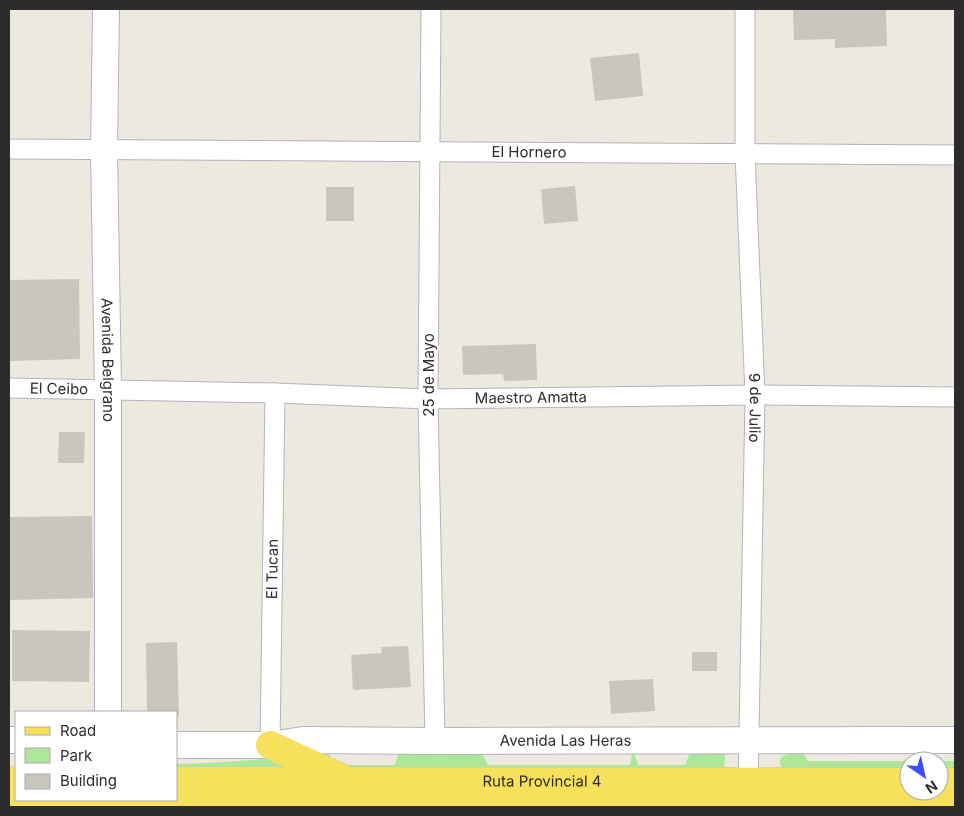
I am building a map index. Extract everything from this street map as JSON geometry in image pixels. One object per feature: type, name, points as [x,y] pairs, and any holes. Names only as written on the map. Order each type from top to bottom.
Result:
[{"type":"main road","name":"Avenida Belgrano","points":[[106,9],[104,150],[108,389],[108,711]]},
{"type":"main road","name":"Avenida Las Heras","points":[[178,745],[270,745],[303,740],[955,740]]},
{"type":"main road","points":[[270,745],[350,781]]},
{"type":"main road","name":"Ruta Provincial 4","points":[[178,781],[350,781],[748,797]]},
{"type":"main road","name":"Ruta Provincial 4","points":[[9,801],[109,803],[899,797]]},
{"type":"street","name":"25 de Mayo","points":[[431,9],[428,399],[435,741]]},
{"type":"street","name":"9 de Julio","points":[[745,9],[745,153],[755,395],[748,797]]},
{"type":"street","name":"El Hornero","points":[[9,149],[955,154]]},
{"type":"street","name":"El Ceibo","points":[[9,388],[108,389]]},
{"type":"street","name":"Maestro Amatta","points":[[108,389],[275,392],[428,399],[755,395],[955,397]]},
{"type":"street","name":"El Tucan","points":[[270,745],[275,392]]},
{"type":"green space","points":[[325,750],[337,765],[395,765],[399,750],[480,750],[488,765],[630,765],[633,750],[638,765],[685,765],[691,750],[723,753],[725,755],[724,768],[342,773],[302,752]]},
{"type":"green space","points":[[802,752],[808,761],[899,761],[899,775],[784,771],[780,761],[781,758],[788,754]]},
{"type":"green space","points":[[281,758],[300,767],[178,774],[178,764]]},
{"type":"green space","points":[[949,761],[955,761],[955,775],[949,775]]},
{"type":"building","points":[[886,9],[887,46],[835,48],[835,39],[794,40],[793,10]]},
{"type":"building","points":[[639,53],[643,96],[595,101],[590,58]]},
{"type":"building","points":[[575,186],[578,221],[544,224],[541,189]]},
{"type":"building","points":[[326,187],[354,187],[354,221],[326,221]]},
{"type":"building","points":[[79,279],[80,359],[9,361],[9,280]]},
{"type":"building","points":[[536,344],[537,380],[504,381],[503,374],[463,375],[462,346]]},
{"type":"building","points":[[59,432],[85,432],[84,463],[58,463]]},
{"type":"building","points":[[92,516],[93,598],[9,600],[9,517]]},
{"type":"building","points":[[12,630],[90,631],[89,682],[12,681]]},
{"type":"building","points":[[177,642],[179,716],[178,711],[147,711],[146,643]]},
{"type":"building","points":[[408,646],[411,687],[353,690],[351,655],[382,653],[381,647]]},
{"type":"building","points":[[692,652],[717,652],[717,671],[692,671]]},
{"type":"building","points":[[653,679],[655,711],[611,714],[609,681]]}]
